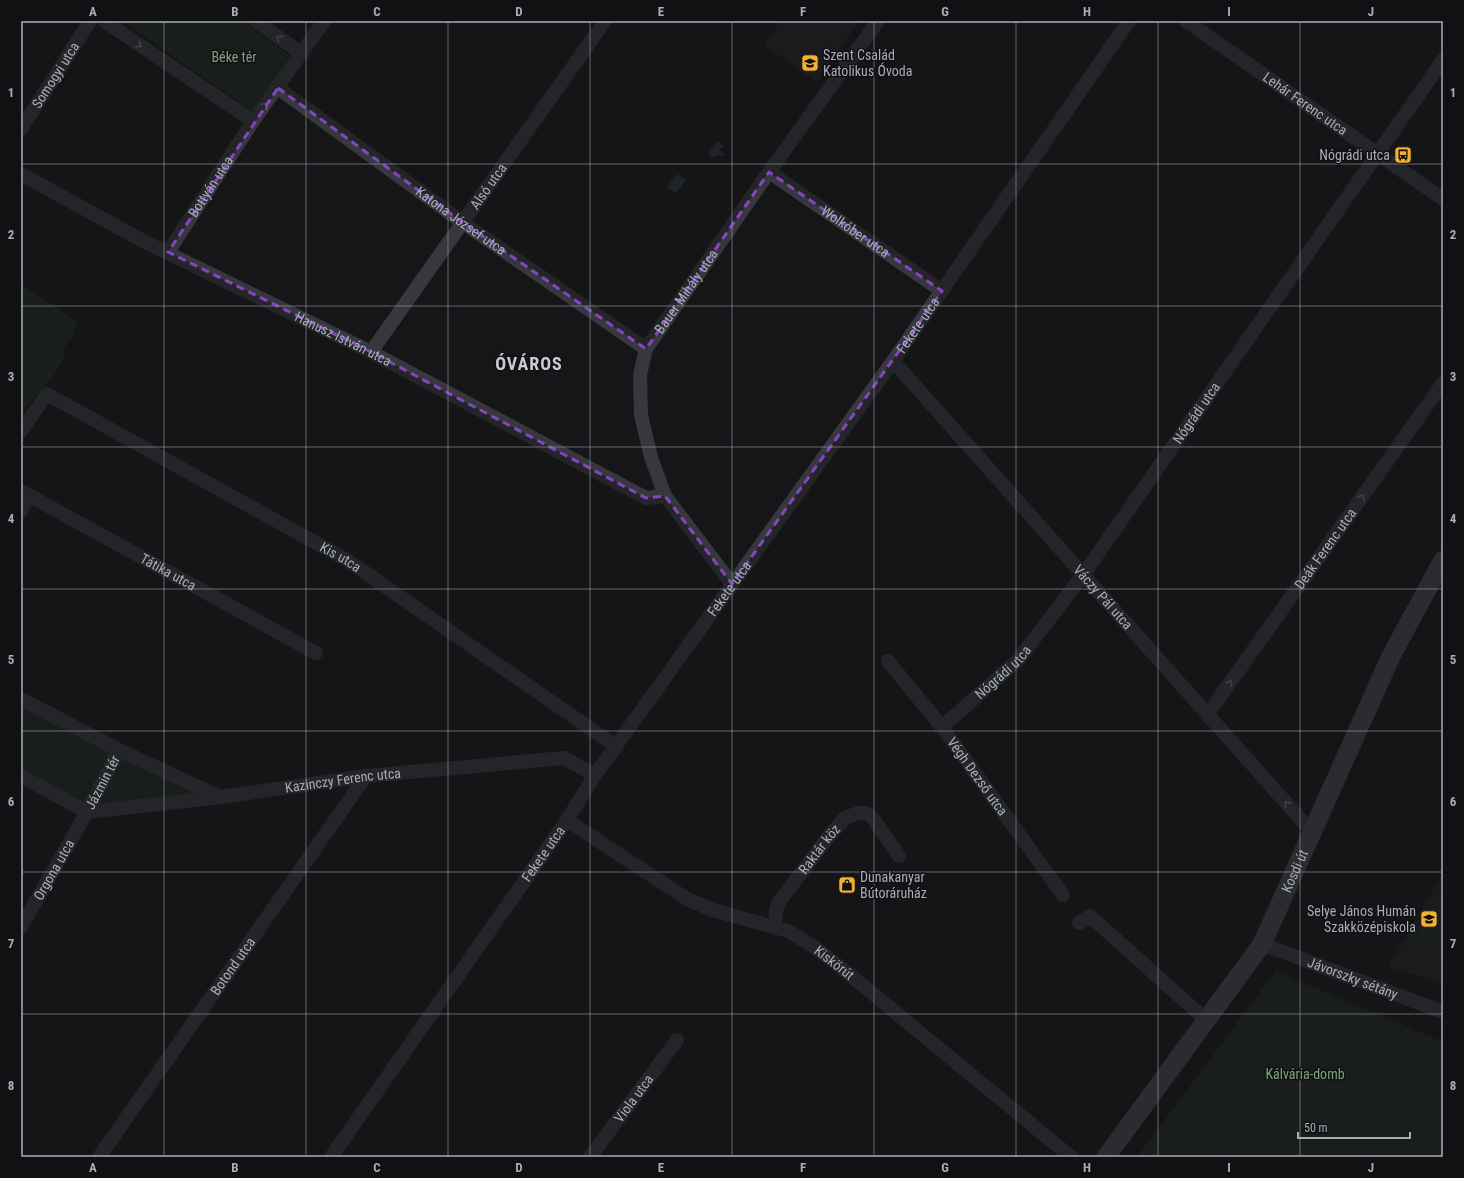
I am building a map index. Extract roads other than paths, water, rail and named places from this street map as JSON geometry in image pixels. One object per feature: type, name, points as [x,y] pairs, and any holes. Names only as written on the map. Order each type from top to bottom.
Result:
[{"type":"street","name":"Somogyi utca","points":[[21,129],[90,21]]},
{"type":"street","points":[[104,21],[253,121],[278,88],[324,21]]},
{"type":"street","points":[[256,21],[302,54]]},
{"type":"street","name":"Alsó utca","points":[[371,352],[605,21]]},
{"type":"street","name":"Bauer Mihály utca","points":[[732,584],[665,496],[651,457],[641,415],[640,375],[646,349],[769,172],[878,21]]},
{"type":"street","name":"Fekete utca","points":[[331,1157],[567,820],[595,775],[617,747],[732,584],[893,361],[1129,21]]},
{"type":"street","name":"Lehár Ferenc utca","points":[[1186,21],[1443,199]]},
{"type":"street","name":"Nógrádi utca","points":[[942,728],[1018,660],[1083,574],[1443,60]]},
{"type":"street","name":"Katona József utca","points":[[278,88],[462,222],[646,349]]},
{"type":"street","name":"Bottyán utca","points":[[168,252],[253,121]]},
{"type":"street","name":"Wolkóber utca","points":[[769,172],[942,291]]},
{"type":"street","name":"Hanusz István utca","points":[[21,174],[145,242],[371,352],[646,498],[665,496]]},
{"type":"street","name":"Váczy Pál utca","points":[[893,361],[1313,833]]},
{"type":"street","name":"Deák Ferenc utca","points":[[1207,715],[1443,383]]},
{"type":"street","name":"Kis utca","points":[[22,430],[47,394],[347,560],[617,747]]},
{"type":"street","points":[[21,510],[25,493]]},
{"type":"street","name":"Tátika utca","points":[[25,493],[316,653]]},
{"type":"street","name":"Kosdi út","points":[[1106,1157],[1262,944],[1392,656],[1443,560]]},
{"type":"street","name":"Végh Dezső utca","points":[[888,661],[942,728],[1063,894]]},
{"type":"street","name":"Jázmin tér","points":[[21,699],[119,750],[221,797]]},
{"type":"street","name":"Jázmin tér","points":[[21,776],[87,812],[119,750]]},
{"type":"street","name":"Kazinczy Ferenc utca","points":[[87,812],[221,797],[366,776],[564,758],[595,775]]},
{"type":"street","name":"Botond utca","points":[[99,1157],[366,776]]},
{"type":"street","name":"Orgona utca","points":[[21,927],[87,812]]},
{"type":"street","name":"Raktár köz","points":[[775,927],[776,911],[779,902],[828,837],[845,818],[858,813],[866,813],[872,817],[899,856]]},
{"type":"street","name":"Kiskörút","points":[[567,820],[687,898],[720,913],[788,931],[813,946],[1071,1157]]},
{"type":"street","points":[[1079,923],[1090,916],[1206,1020]]},
{"type":"street","name":"Jávorszky sétány","points":[[1262,944],[1443,1012]]},
{"type":"street","name":"Viola utca","points":[[590,1157],[677,1040]]},
{"type":"place","name":"Szent Család Katolikus Óvoda","points":[[810,63]]},
{"type":"place","name":"Nógrádi utca","points":[[1403,155]]},
{"type":"place","name":"Dunakanyar Bútoráruház","points":[[847,885]]},
{"type":"place","name":"Selye János Humán Szakközépiskola","points":[[1429,919]]},
{"type":"district","name":"ÓVÁROS","points":[[529,364]]},
{"type":"park label","name":"Béke tér","points":[[234,57]]},
{"type":"park label","name":"Kálvária-domb","points":[[1305,1074]]}]
